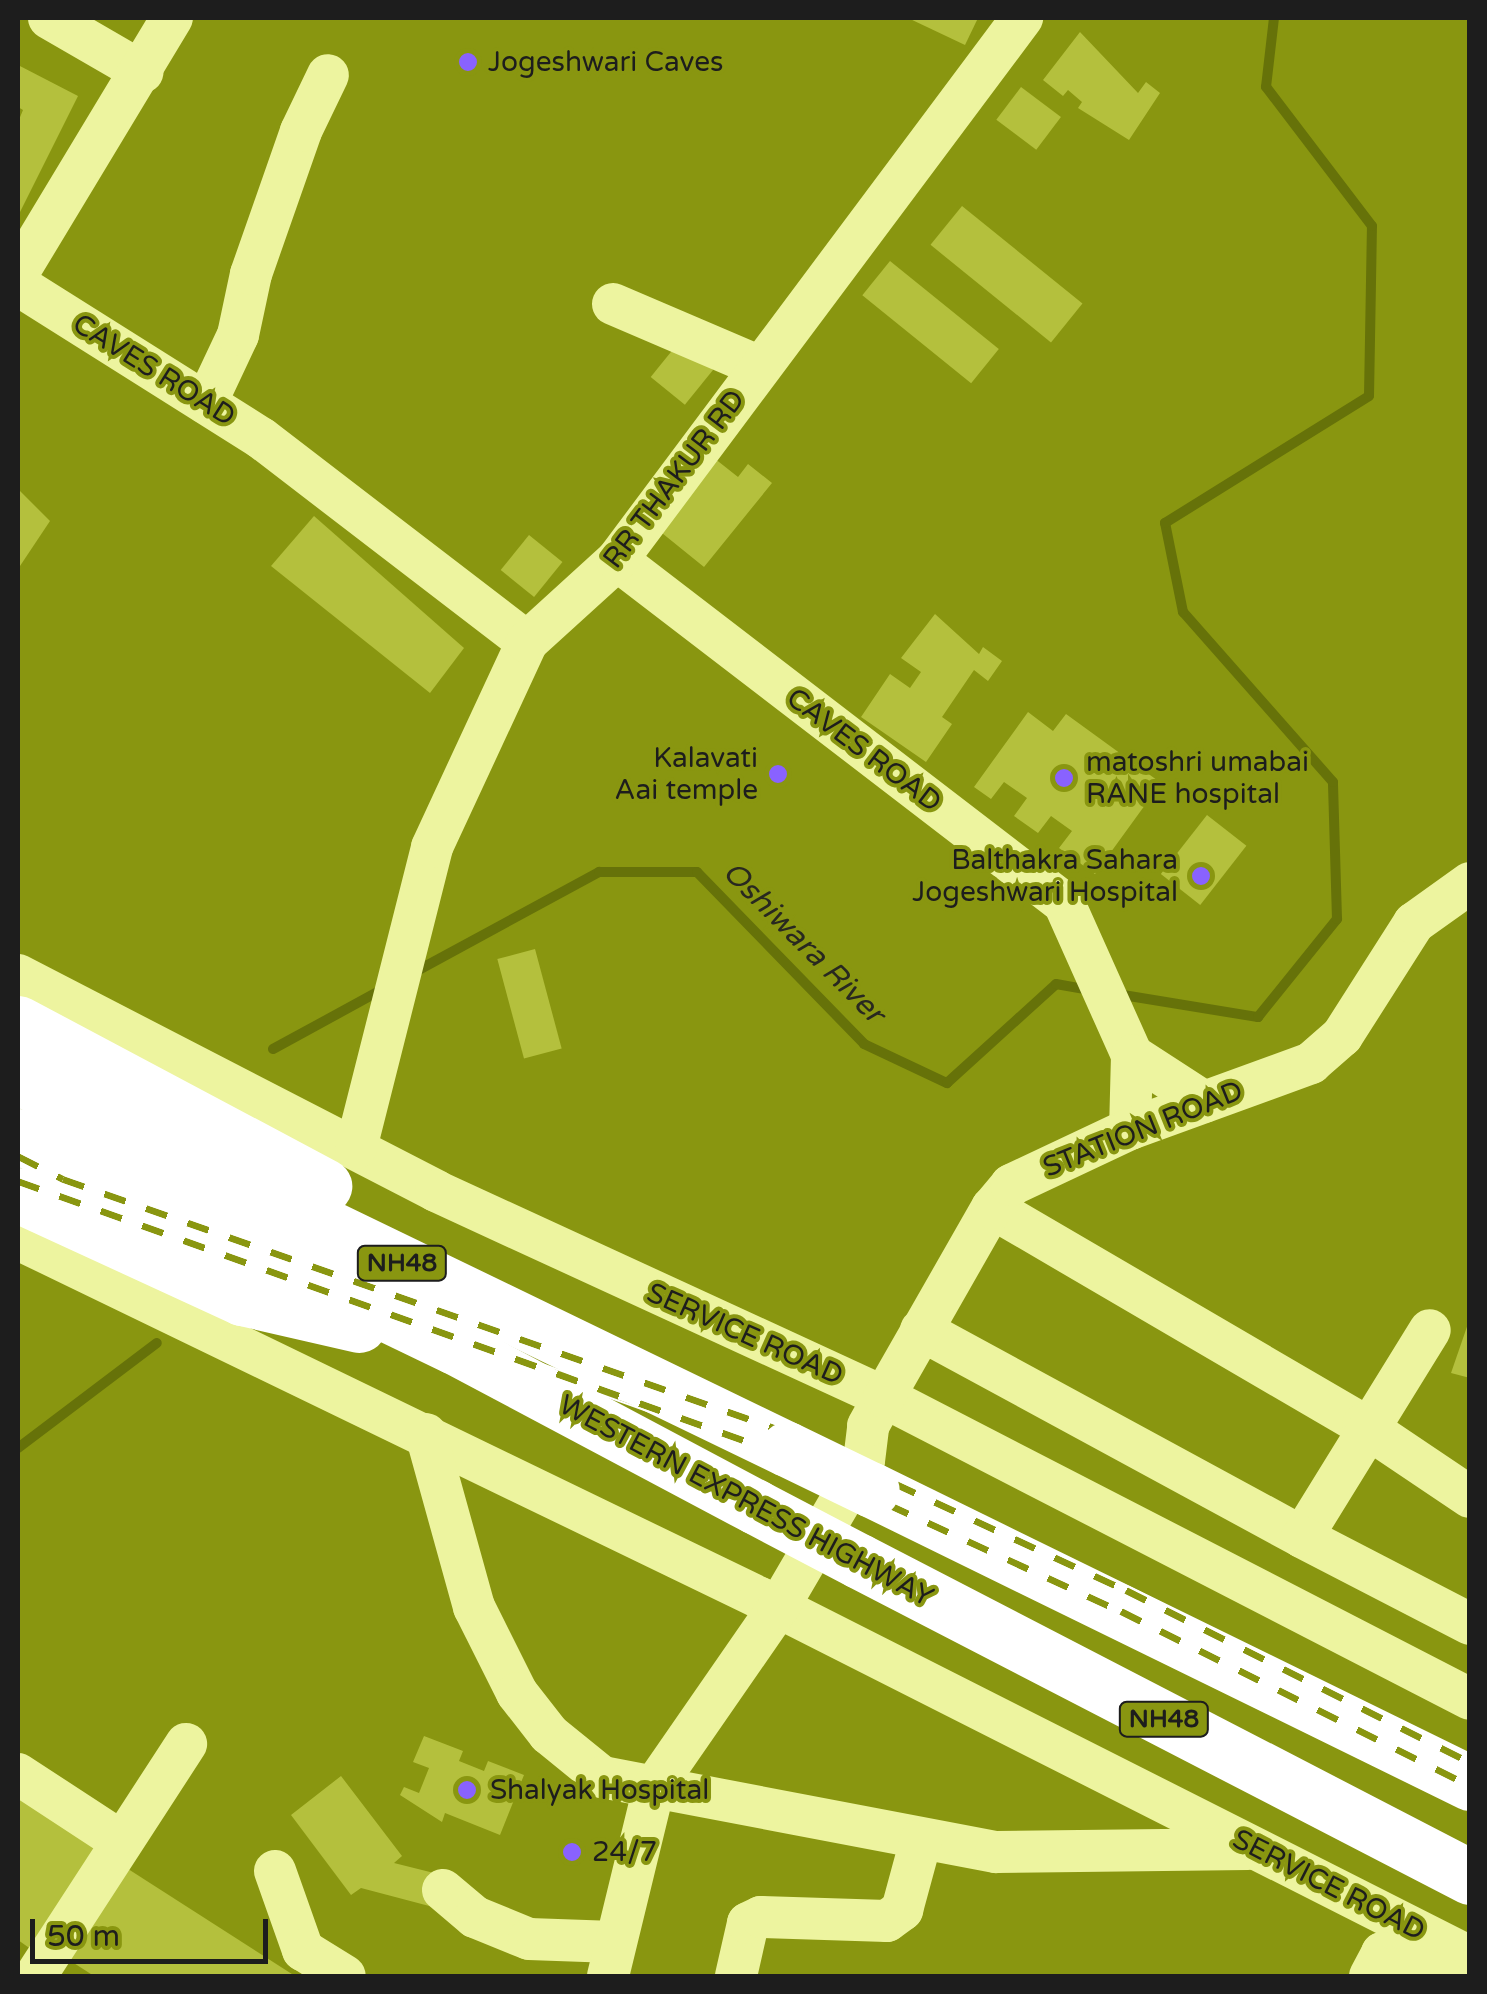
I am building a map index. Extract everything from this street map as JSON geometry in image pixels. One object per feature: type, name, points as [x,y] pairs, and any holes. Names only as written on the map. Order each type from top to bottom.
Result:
[{"type":"highway","points":[[18,1023],[394,1222],[466,1323]]},
{"type":"highway","name":"WESTERN EXPRESS HIGHWAY","points":[[18,1077],[466,1323],[756,1507],[1470,1877]]},
{"type":"highway","name":"WESTERN EXPRESS HIGHWAY","points":[[18,1136],[466,1323],[787,1449],[1470,1783]]},
{"type":"highway","points":[[18,1196],[242,1298],[466,1323]]},
{"type":"street","points":[[49,18],[142,72]]},
{"type":"street","points":[[18,273],[172,18]]},
{"type":"street","name":"RR THAKUR RD","points":[[356,1148],[410,915],[432,847],[527,642],[616,560],[1022,18]]},
{"type":"street","points":[[206,403],[238,335],[251,274],[301,131],[328,75]]},
{"type":"street","name":"CAVES ROAD","points":[[18,285],[261,438],[527,642]]},
{"type":"street","points":[[613,304],[760,367]]},
{"type":"street","name":"CAVES ROAD","points":[[616,560],[1064,904],[1124,1038],[1130,1129]]},
{"type":"street","name":"STATION ROAD","points":[[600,1959],[641,1785],[769,1603],[842,1446],[876,1411],[992,1208],[1011,1185],[1130,1129],[1311,1062],[1332,1045],[1414,923],[1470,883]]},
{"type":"street","name":"SERVICE ROAD","points":[[18,975],[876,1411],[1470,1699]]},
{"type":"street","points":[[1124,1038],[1204,1102]]},
{"type":"street","points":[[992,1208],[1370,1429],[1470,1497]]},
{"type":"street","name":"SERVICE ROAD","points":[[18,1238],[769,1603],[1470,1957]]},
{"type":"street","points":[[921,1330],[1470,1624]]},
{"type":"street","points":[[1302,1537],[1430,1330]]},
{"type":"street","points":[[426,1434],[474,1608],[518,1693],[549,1734],[602,1777],[996,1852],[1258,1849]]},
{"type":"street","points":[[34,1969],[186,1744]]},
{"type":"street","points":[[18,1774],[122,1842]]},
{"type":"street","points":[[736,1976],[748,1923],[762,1917],[888,1921],[902,1910],[921,1840]]},
{"type":"street","points":[[275,1870],[303,1950],[344,1976]]},
{"type":"street","points":[[444,1890],[475,1917],[529,1939],[600,1959]]},
{"type":"street","points":[[1370,1976],[1382,1953],[1441,1976]]},
{"type":"building","points":[[908,18],[978,18],[965,45]]},
{"type":"building","points":[[1080,32],[1138,93],[1146,82],[1160,93],[1129,140],[1078,108],[1082,102],[1068,90],[1063,96],[1043,80]]},
{"type":"building","points":[[18,65],[78,96],[18,216],[18,122],[23,110],[18,107]]},
{"type":"building","points":[[1021,87],[1061,117],[1036,150],[996,120]]},
{"type":"building","points":[[962,206],[1082,304],[1051,342],[931,245]]},
{"type":"building","points":[[890,261],[999,349],[971,383],[862,295]]},
{"type":"building","points":[[679,342],[713,370],[685,405],[651,377]]},
{"type":"building","points":[[714,458],[738,477],[748,464],[772,483],[704,567],[657,529]]},
{"type":"building","points":[[18,489],[50,521],[18,569]]},
{"type":"building","points":[[314,516],[464,648],[430,693],[271,566]]},
{"type":"building","points":[[529,535],[562,562],[534,597],[501,570]]},
{"type":"building","points":[[935,614],[979,654],[983,647],[1002,661],[988,681],[974,670],[942,717],[952,724],[926,762],[861,717],[890,674],[910,688],[921,672],[901,658]]},
{"type":"building","points":[[1028,712],[1053,731],[1066,714],[1161,783],[1095,874],[1059,848],[1072,831],[1051,816],[1038,833],[1014,816],[1027,798],[1004,782],[991,799],[974,787]]},
{"type":"building","points":[[1207,815],[1246,846],[1200,905],[1161,874]]},
{"type":"building","points":[[535,949],[562,1048],[524,1059],[497,959]]},
{"type":"building","points":[[1470,1318],[1470,1378],[1451,1373]]},
{"type":"building","points":[[424,1736],[463,1751],[459,1761],[484,1771],[488,1761],[524,1775],[500,1835],[445,1813],[442,1822],[400,1795],[404,1787],[419,1793],[429,1768],[413,1762]]},
{"type":"building","points":[[341,1776],[402,1856],[394,1863],[442,1875],[433,1907],[361,1888],[351,1895],[291,1815]]},
{"type":"building","points":[[18,1786],[104,1842],[35,1952],[18,1940]]},
{"type":"building","points":[[125,1867],[295,1976],[94,1976],[66,1958]]},
{"type":"waterway","name":"Oshiwara River","points":[[1117,994],[1258,1017],[1337,919],[1333,782],[1183,612],[1165,523],[1369,396],[1372,226],[1266,87],[1274,18]]},
{"type":"waterway","name":"Oshiwara River","points":[[413,973],[599,872],[697,872],[864,1044],[947,1083],[1056,984],[1090,990]]},
{"type":"waterway","name":"Oshiwara River","points":[[273,1049],[385,988]]},
{"type":"waterway","name":"Oshiwara River","points":[[18,1448],[157,1343]]},
{"type":"railway","points":[[18,1156],[63,1179],[775,1428],[1126,1590],[1470,1762]]},
{"type":"railway","points":[[18,1181],[768,1449],[1121,1611],[1470,1786]]},
{"type":"place","name":"Jogeshwari Caves","points":[[468,62]]},
{"type":"place","name":"Kalavati Aai temple","points":[[778,774]]},
{"type":"place","name":"matoshri umabai RANE hospital","points":[[1064,778]]},
{"type":"place","name":"Balthakra Sahara Jogeshwari Hospital","points":[[1201,876]]},
{"type":"place","name":"Shalyak Hospital","points":[[467,1790]]},
{"type":"place","name":"24/7","points":[[572,1852]]}]
